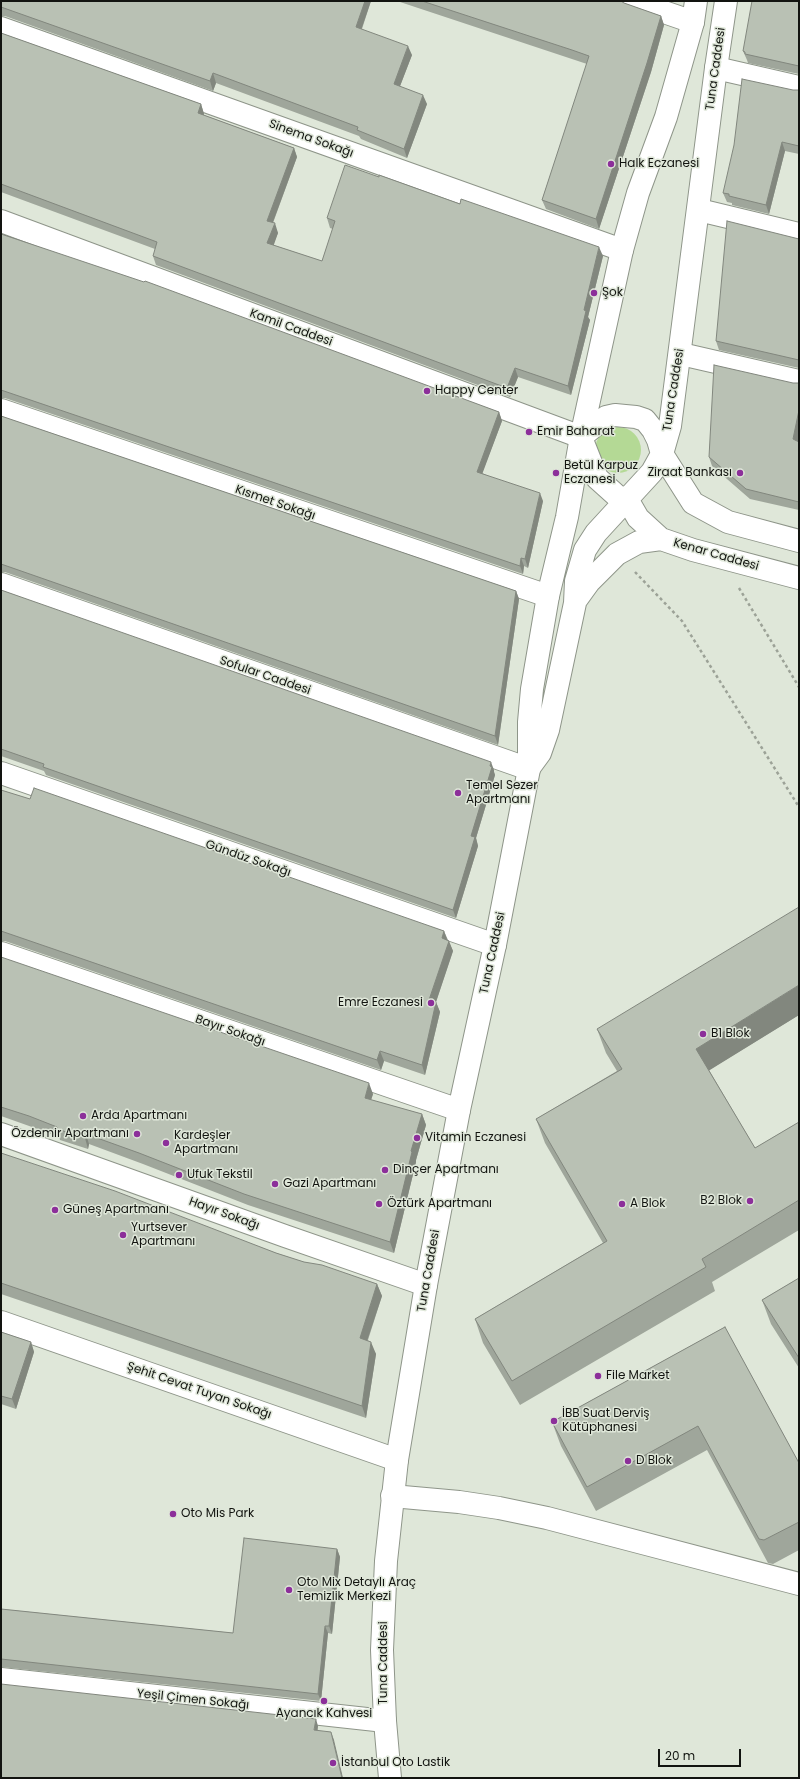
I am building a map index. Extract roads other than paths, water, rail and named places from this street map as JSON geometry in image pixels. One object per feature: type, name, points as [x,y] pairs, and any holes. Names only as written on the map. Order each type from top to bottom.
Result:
[{"type":"street","points":[[632,1],[694,11]]},
{"type":"street","name":"Tuna Caddesi","points":[[529,769],[540,753],[548,730],[575,603],[576,581],[585,550],[596,533],[652,472],[662,454],[670,426],[681,354],[716,68],[726,1]]},
{"type":"street","name":"Tuna Caddesi","points":[[390,1778],[385,1722],[382,1650],[386,1561],[397,1460],[426,1284],[459,1110],[495,945],[529,769],[529,722],[532,689],[548,596],[567,517],[581,437],[622,250],[638,193],[666,117],[694,11]]},
{"type":"street","name":"Sinema Sokağı","points":[[1,28],[622,250]]},
{"type":"street","points":[[716,68],[799,87]]},
{"type":"street","points":[[699,210],[799,234]]},
{"type":"street","name":"Kamil Caddesi","points":[[1,221],[581,437]]},
{"type":"street","points":[[681,354],[799,381]]},
{"type":"street","name":"Kısmet Sokağı","points":[[1,410],[548,596]]},
{"type":"street","points":[[627,499],[617,496],[597,478],[581,437],[606,417],[615,415],[636,417],[645,420],[654,430],[662,454],[693,503],[728,522],[799,541]]},
{"type":"street","name":"Kenar Caddesi","points":[[627,499],[638,518],[661,539],[693,550],[799,578]]},
{"type":"street","points":[[575,603],[588,582],[617,554],[639,542],[661,539]]},
{"type":"street","name":"Sofular Caddesi","points":[[1,584],[529,769]]},
{"type":"street","name":"Gündüz Sokağı","points":[[1,773],[495,945]]},
{"type":"street","name":"Bayır Sokağı","points":[[1,952],[459,1110]]},
{"type":"street","name":"Hayır Sokağı","points":[[1,1134],[285,1236],[426,1284]]},
{"type":"street","name":"Şehit Cevat Tuyan Sokağı","points":[[1,1322],[397,1460]]},
{"type":"street","points":[[392,1496],[458,1502],[499,1508],[540,1517],[799,1584]]},
{"type":"street","name":"Yeşil Çimen Sokağı","points":[[1,1679],[385,1722]]},
{"type":"place","name":"Halk Eczanesi","points":[[611,164]]},
{"type":"place","name":"Şok","points":[[594,293]]},
{"type":"place","name":"Happy Center","points":[[427,391]]},
{"type":"place","name":"Emir Baharat","points":[[529,432]]},
{"type":"place","name":"Betül Karpuz Eczanesi","points":[[556,473]]},
{"type":"place","name":"Ziraat Bankası","points":[[740,473]]},
{"type":"place","name":"Temel Sezer Apartmanı","points":[[458,793]]},
{"type":"place","name":"Emre Eczanesi","points":[[431,1003]]},
{"type":"place","name":"B1 Blok","points":[[703,1034]]},
{"type":"place","name":"Arda Apartmanı","points":[[83,1116]]},
{"type":"place","name":"Özdemir Apartmanı","points":[[137,1134]]},
{"type":"place","name":"Vitamin Eczanesi","points":[[417,1138]]},
{"type":"place","name":"Kardeşler Apartmanı","points":[[166,1143]]},
{"type":"place","name":"Dinçer Apartmanı","points":[[385,1170]]},
{"type":"place","name":"Ufuk Tekstil","points":[[179,1175]]},
{"type":"place","name":"Gazi Apartmanı","points":[[275,1184]]},
{"type":"place","name":"B2 Blok","points":[[750,1201]]},
{"type":"place","name":"Öztürk Apartmanı","points":[[379,1204]]},
{"type":"place","name":"A Blok","points":[[622,1204]]},
{"type":"place","name":"Güneş Apartmanı","points":[[55,1210]]},
{"type":"place","name":"Yurtsever Apartmanı","points":[[123,1235]]},
{"type":"place","name":"File Market","points":[[598,1376]]},
{"type":"place","name":"İBB Suat Derviş Kütüphanesi","points":[[554,1421]]},
{"type":"place","name":"D Blok","points":[[628,1461]]},
{"type":"place","name":"Oto Mis Park","points":[[173,1514]]},
{"type":"place","name":"Oto Mix Detaylı Araç Temizlik Merkezi","points":[[289,1590]]},
{"type":"place","name":"Ayancık Kahvesi","points":[[324,1701]]},
{"type":"place","name":"İstanbul Oto Lastik","points":[[333,1763]]}]
